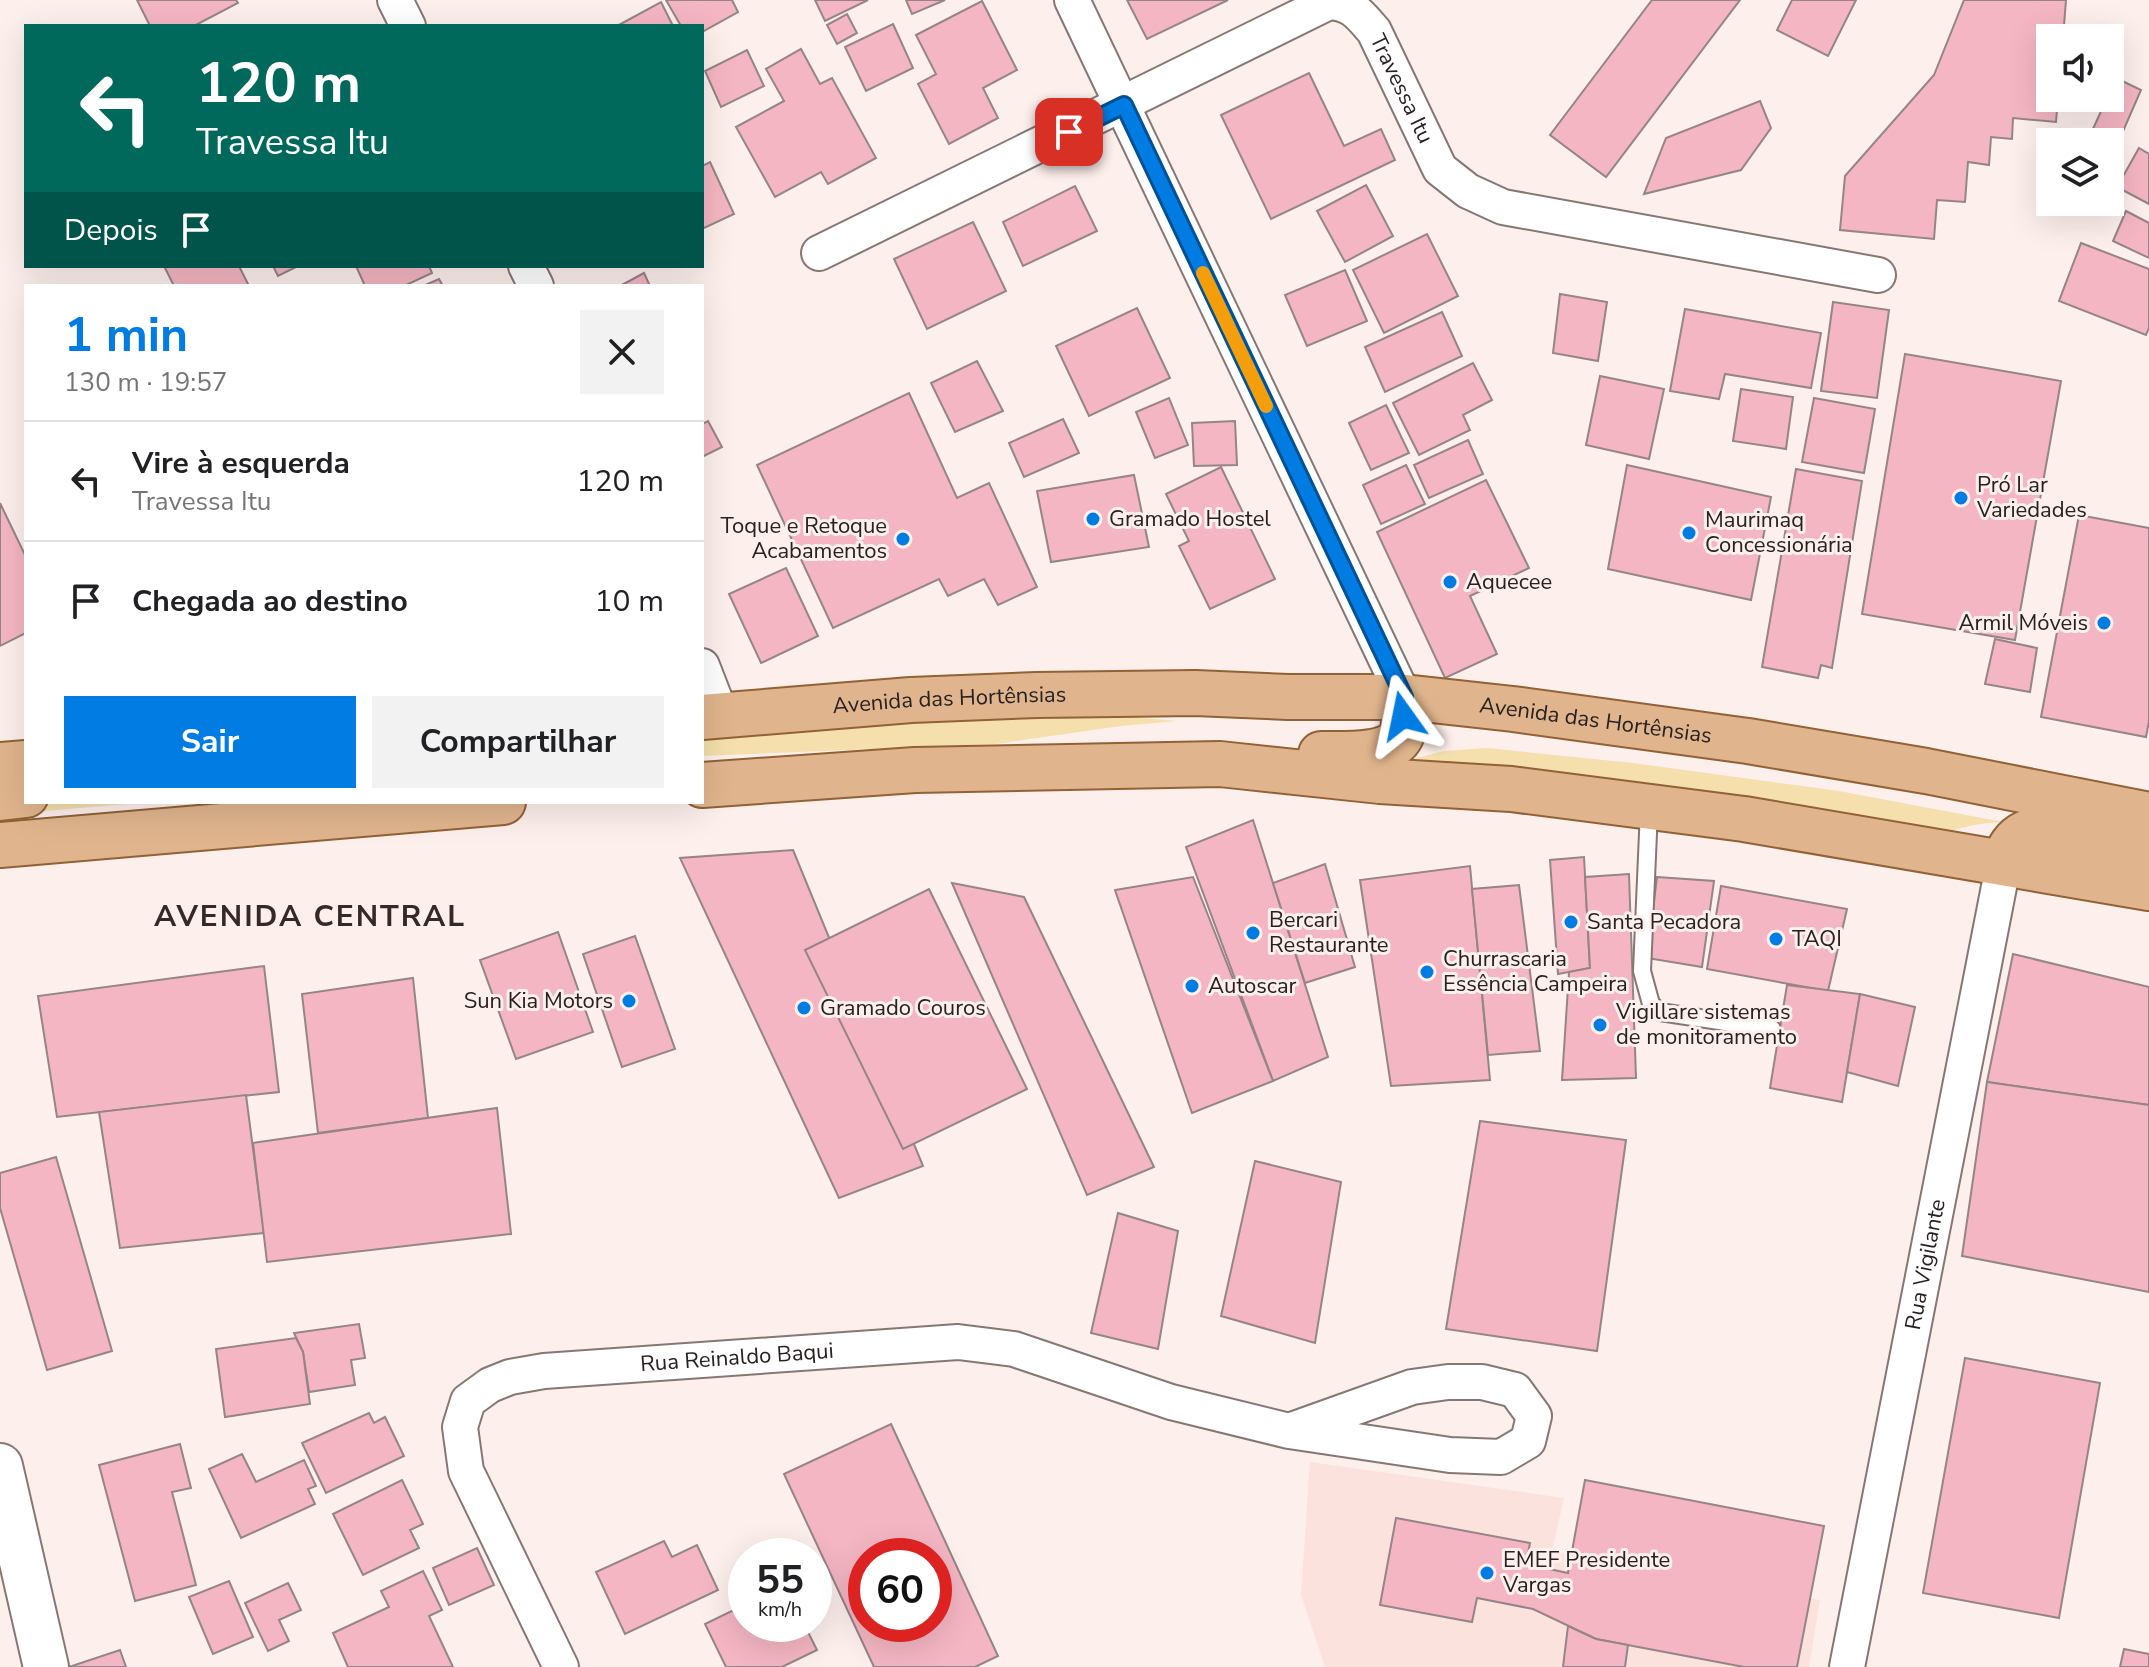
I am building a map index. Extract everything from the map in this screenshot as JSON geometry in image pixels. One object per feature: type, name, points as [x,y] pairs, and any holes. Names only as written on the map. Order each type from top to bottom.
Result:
[{"type":"main road","name":"Avenida das Hortênsias","points":[[712,716],[911,700],[1037,695],[1195,693],[1404,697],[1748,741],[1926,771],[2149,815]]},
{"type":"main road","points":[[1028,768],[1141,750],[1236,747],[1322,755],[1375,752],[1392,746],[1402,735],[1404,697]]},
{"type":"main road","points":[[0,765],[24,763]]},
{"type":"main road","points":[[704,785],[915,770],[1220,764],[1380,781],[1511,789],[1744,819],[2149,888]]},
{"type":"main road","points":[[0,798],[24,795]]},
{"type":"main road","points":[[0,845],[480,804]]},
{"type":"main road","points":[[2004,861],[2012,843],[2035,830],[2066,832],[2149,850]]},
{"type":"main road","points":[[0,1466],[46,1667]]},
{"type":"street","points":[[395,0],[407,24]]},
{"type":"street","points":[[1072,0],[1404,697]]},
{"type":"street","name":"Travessa Itu","points":[[819,253],[1329,2],[1345,3],[1359,13],[1374,31],[1440,169],[1468,191],[1503,207],[1878,275]]},
{"type":"street","points":[[704,676],[712,716]]},
{"type":"street","name":"Rua Vigilante","points":[[1847,1667],[2004,861]]},
{"type":"street","name":"Rua Reinaldo Baqui","points":[[561,1667],[466,1471],[460,1427],[468,1401],[490,1385],[510,1377],[544,1371],[958,1342],[1014,1349],[1171,1402],[1289,1431],[1450,1455],[1501,1457],[1528,1441],[1534,1416],[1515,1390],[1482,1382],[1448,1382],[1412,1387],[1289,1431]]},
{"type":"lane","points":[[1650,808],[1642,971],[1651,1004],[1660,1012],[1772,1029]]},
{"type":"shaded area","points":[[1121,716],[1176,721],[996,744],[704,756],[704,729],[804,723]]},
{"type":"shaded area","points":[[1486,748],[1633,763],[1839,791],[2003,822],[1967,827],[1932,838],[1389,765],[1444,751]]},
{"type":"shaded area","points":[[37,804],[126,804],[0,815],[0,807]]},
{"type":"shaded area","name":"EMEF Presidente Vargas","points":[[1310,1462],[1564,1498],[1552,1551],[1820,1600],[1809,1667],[1325,1667],[1301,1595]]},
{"type":"building","points":[[137,0],[236,0],[238,3],[198,24],[149,24]]},
{"type":"building","points":[[666,0],[732,0],[738,12],[704,31],[704,24],[680,24]]},
{"type":"building","points":[[815,0],[868,0],[825,21]]},
{"type":"building","points":[[906,0],[945,0],[912,14]]},
{"type":"building","points":[[1127,0],[1228,0],[1147,39]]},
{"type":"building","points":[[1652,0],[1740,0],[1606,177],[1550,135]]},
{"type":"building","points":[[1792,0],[1856,0],[1828,56],[1777,30]]},
{"type":"building","points":[[1964,0],[2066,0],[2064,24],[2036,24],[2036,112],[2057,112],[2056,122],[2013,118],[2012,139],[1991,137],[1989,165],[1968,162],[1965,202],[1937,200],[1934,239],[1840,230],[1845,176],[1934,75]]},
{"type":"building","points":[[982,1],[1017,70],[983,88],[998,118],[949,144],[918,84],[936,74],[916,35]]},
{"type":"building","points":[[661,2],[672,24],[621,24]]},
{"type":"building","points":[[847,14],[857,33],[837,44],[827,25]]},
{"type":"building","points":[[893,24],[913,68],[866,91],[845,47]]},
{"type":"building","points":[[801,49],[820,84],[832,78],[876,158],[828,184],[821,172],[775,197],[736,127],[784,101],[766,69]]},
{"type":"building","points":[[747,50],[764,86],[721,107],[705,71]]},
{"type":"building","points":[[1309,73],[1344,146],[1381,129],[1395,160],[1271,219],[1221,115]]},
{"type":"building","points":[[2124,82],[2141,90],[2124,129],[2093,128],[2101,112],[2124,112]]},
{"type":"building","points":[[1760,101],[1771,128],[1741,170],[1644,194],[1666,138]]},
{"type":"building","points":[[2139,148],[2149,154],[2149,204],[2124,191],[2124,175]]},
{"type":"building","points":[[710,162],[734,214],[704,228],[704,165]]},
{"type":"building","points":[[1366,185],[1393,236],[1345,262],[1317,211]]},
{"type":"building","points":[[1075,186],[1097,231],[1023,266],[1003,222]]},
{"type":"building","points":[[2126,211],[2149,223],[2149,258],[2113,241]]},
{"type":"building","points":[[973,222],[1006,291],[927,329],[894,259]]},
{"type":"building","points":[[1427,234],[1458,296],[1384,333],[1353,270]]},
{"type":"building","points":[[2081,243],[2149,269],[2149,328],[2146,335],[2059,301]]},
{"type":"building","points":[[165,268],[240,268],[248,284],[173,284]]},
{"type":"building","points":[[274,268],[294,268],[278,276]]},
{"type":"building","points":[[357,268],[430,268],[432,273],[408,284],[364,284]]},
{"type":"building","points":[[1345,270],[1367,321],[1307,346],[1285,295]]},
{"type":"building","points":[[644,273],[649,284],[624,284]]},
{"type":"building","points":[[1560,294],[1607,302],[1598,361],[1553,353]]},
{"type":"building","points":[[1833,302],[1889,310],[1877,398],[1821,391]]},
{"type":"building","points":[[1137,308],[1170,378],[1089,416],[1056,346]]},
{"type":"building","points":[[1685,309],[1821,333],[1811,388],[1725,374],[1719,399],[1670,391]]},
{"type":"building","points":[[1442,312],[1462,356],[1385,392],[1365,347]]},
{"type":"building","name":"Pró Lar Variedades","points":[[1905,354],[2061,381],[2015,640],[1862,614]]},
{"type":"building","points":[[977,361],[1003,411],[955,432],[931,383]]},
{"type":"building","points":[[1473,363],[1492,400],[1463,415],[1470,430],[1419,455],[1393,403]]},
{"type":"building","points":[[1600,376],[1664,389],[1649,459],[1586,445]]},
{"type":"building","points":[[1741,389],[1793,397],[1786,449],[1733,441]]},
{"type":"building","name":"Toque e Retoque Acabamentos","points":[[909,393],[957,498],[989,483],[1037,587],[998,605],[984,579],[948,596],[939,579],[833,628],[757,465]]},
{"type":"building","points":[[1169,398],[1188,445],[1155,458],[1136,412]]},
{"type":"building","points":[[1814,398],[1875,409],[1864,473],[1802,462]]},
{"type":"building","points":[[1386,405],[1409,453],[1371,470],[1349,423]]},
{"type":"building","points":[[1063,419],[1079,453],[1024,477],[1009,443]]},
{"type":"building","points":[[708,421],[722,447],[704,456],[704,423]]},
{"type":"building","points":[[1235,421],[1237,465],[1194,466],[1192,423]]},
{"type":"building","points":[[1468,440],[1483,474],[1429,498],[1414,465]]},
{"type":"building","points":[[1406,465],[1425,504],[1381,524],[1363,485]]},
{"type":"building","name":"Maurimaq Concessionária","points":[[1627,465],[1771,497],[1751,600],[1608,569]]},
{"type":"building","points":[[1221,467],[1275,579],[1210,609],[1179,546],[1189,541],[1166,494]]},
{"type":"building","points":[[1796,469],[1862,481],[1832,668],[1821,665],[1818,678],[1762,667]]},
{"type":"building","name":"Gramado Hostel","points":[[1134,475],[1149,547],[1051,562],[1037,491]]},
{"type":"building","name":"Aquecee","points":[[1486,480],[1529,568],[1470,596],[1497,654],[1445,678],[1377,532]]},
{"type":"building","points":[[0,503],[24,553],[24,634],[0,646]]},
{"type":"building","name":"Armil Móveis","points":[[2079,515],[2149,528],[2149,721],[2146,737],[2041,717]]},
{"type":"building","points":[[786,568],[818,636],[761,663],[729,594]]},
{"type":"building","points":[[1995,639],[2037,648],[2030,692],[1985,684]]},
{"type":"building","name":"Bercari Restaurante","points":[[1253,820],[1328,1057],[1273,1081],[1186,847]]},
{"type":"building","name":"Gramado Couros","points":[[793,850],[923,1166],[839,1198],[680,858]]},
{"type":"building","name":"Santa Pecadora","points":[[1584,857],[1590,968],[1558,974],[1550,860]]},
{"type":"building","points":[[1325,864],[1355,967],[1305,983],[1273,883]]},
{"type":"building","name":"Churrascaria Essência Campeira","points":[[1470,866],[1490,1080],[1391,1086],[1360,880]]},
{"type":"building","name":"Vigillare sistemas de monitoramento","points":[[1629,874],[1636,1078],[1562,1080],[1569,972],[1590,968],[1585,877]]},
{"type":"building","name":"Autoscar","points":[[1193,877],[1273,1081],[1192,1113],[1115,890]]},
{"type":"building","points":[[1657,877],[1714,881],[1702,967],[1647,958]]},
{"type":"building","points":[[952,883],[1024,897],[1154,1167],[1087,1195]]},
{"type":"building","points":[[1519,885],[1540,1051],[1488,1055],[1472,889]]},
{"type":"building","name":"TAQI","points":[[1721,886],[1847,909],[1828,991],[1707,969]]},
{"type":"building","points":[[929,889],[1027,1089],[903,1149],[805,950]]},
{"type":"building","points":[[558,932],[593,1032],[516,1059],[480,960]]},
{"type":"building","name":"Sun Kia Motors","points":[[635,936],[675,1049],[622,1067],[583,954]]},
{"type":"building","points":[[2013,954],[2149,987],[2149,1105],[1987,1082]]},
{"type":"building","points":[[264,966],[279,1092],[57,1117],[38,996]]},
{"type":"building","points":[[413,978],[428,1118],[318,1133],[302,994]]},
{"type":"building","points":[[1787,985],[1860,994],[1842,1102],[1770,1088]]},
{"type":"building","points":[[1860,994],[1915,1007],[1898,1086],[1847,1072]]},
{"type":"building","points":[[1987,1082],[2149,1105],[2149,1292],[1962,1256]]},
{"type":"building","points":[[246,1095],[264,1233],[120,1248],[99,1112]]},
{"type":"building","points":[[497,1108],[511,1234],[267,1262],[253,1143]]},
{"type":"building","points":[[1480,1121],[1626,1140],[1597,1351],[1446,1329]]},
{"type":"building","points":[[56,1157],[112,1351],[47,1370],[0,1208],[0,1173]]},
{"type":"building","points":[[1255,1161],[1341,1182],[1315,1343],[1221,1316]]},
{"type":"building","points":[[1118,1213],[1178,1231],[1158,1349],[1091,1333]]},
{"type":"building","points":[[359,1324],[365,1358],[351,1360],[355,1385],[309,1392],[303,1352],[294,1333]]},
{"type":"building","points":[[296,1338],[303,1352],[310,1404],[225,1417],[216,1349]]},
{"type":"building","points":[[1965,1358],[2100,1383],[2059,1618],[1923,1593]]},
{"type":"building","points":[[369,1413],[374,1423],[385,1417],[404,1456],[326,1493],[302,1443]]},
{"type":"building","points":[[891,1424],[944,1538],[848,1538],[848,1611],[832,1577],[832,1538],[814,1538],[784,1474]]},
{"type":"building","points":[[180,1444],[191,1488],[172,1492],[196,1585],[135,1601],[99,1465]]},
{"type":"building","points":[[242,1454],[256,1482],[304,1460],[316,1486],[308,1489],[315,1504],[241,1538],[209,1469]]},
{"type":"building","points":[[402,1480],[423,1524],[410,1530],[419,1548],[363,1575],[333,1514]]},
{"type":"building","points":[[1585,1480],[1824,1526],[1797,1667],[1744,1667],[1596,1639],[1533,1609],[1477,1598],[1472,1622],[1380,1605],[1396,1518],[1530,1543],[1526,1564],[1568,1573]]},
{"type":"building","points":[[664,1541],[672,1557],[697,1545],[718,1590],[625,1634],[596,1572]]},
{"type":"building","points":[[477,1548],[494,1585],[449,1605],[433,1568]]},
{"type":"building","points":[[952,1556],[998,1656],[975,1667],[874,1667],[862,1642],[952,1642]]},
{"type":"building","points":[[423,1571],[442,1610],[429,1616],[453,1667],[348,1667],[333,1633],[389,1607],[381,1591]]},
{"type":"building","points":[[229,1581],[253,1637],[213,1654],[189,1597]]},
{"type":"building","points":[[288,1583],[301,1610],[279,1620],[289,1641],[268,1651],[245,1603]]},
{"type":"building","points":[[728,1613],[728,1642],[813,1642],[817,1650],[782,1667],[726,1667],[705,1624]]},
{"type":"building","points":[[1568,1626],[1596,1639],[1628,1645],[1625,1667],[1563,1667]]},
{"type":"building","points":[[2124,1649],[2149,1654],[2149,1667],[2120,1667]]},
{"type":"building","points":[[120,1650],[126,1667],[69,1667]]},
{"type":"slow traffic","points":[[1203,273],[1266,406]]},
{"type":"place","name":"Pró Lar Variedades","points":[[1961,498]]},
{"type":"place","name":"Gramado Hostel","points":[[1093,519]]},
{"type":"place","name":"Maurimaq Concessionária","points":[[1689,533]]},
{"type":"place","name":"Toque e Retoque Acabamentos","points":[[903,539]]},
{"type":"place","name":"Aquecee","points":[[1450,582]]},
{"type":"place","name":"Armil Móveis","points":[[2104,623]]},
{"type":"place","name":"Santa Pecadora","points":[[1571,922]]},
{"type":"place","name":"Bercari Restaurante","points":[[1253,933]]},
{"type":"place","name":"TAQI","points":[[1776,939]]},
{"type":"place","name":"Churrascaria Essência Campeira","points":[[1427,972]]},
{"type":"place","name":"Autoscar","points":[[1192,986]]},
{"type":"place","name":"Sun Kia Motors","points":[[629,1001]]},
{"type":"place","name":"Gramado Couros","points":[[804,1008]]},
{"type":"place","name":"Vigillare sistemas de monitoramento","points":[[1600,1025]]},
{"type":"place","name":"EMEF Presidente Vargas","points":[[1487,1573]]},
{"type":"district","name":"AVENIDA CENTRAL","points":[[310,916]]},
{"type":"route","points":[[1069,132],[1124,105],[1404,697],[1403,716]]}]
